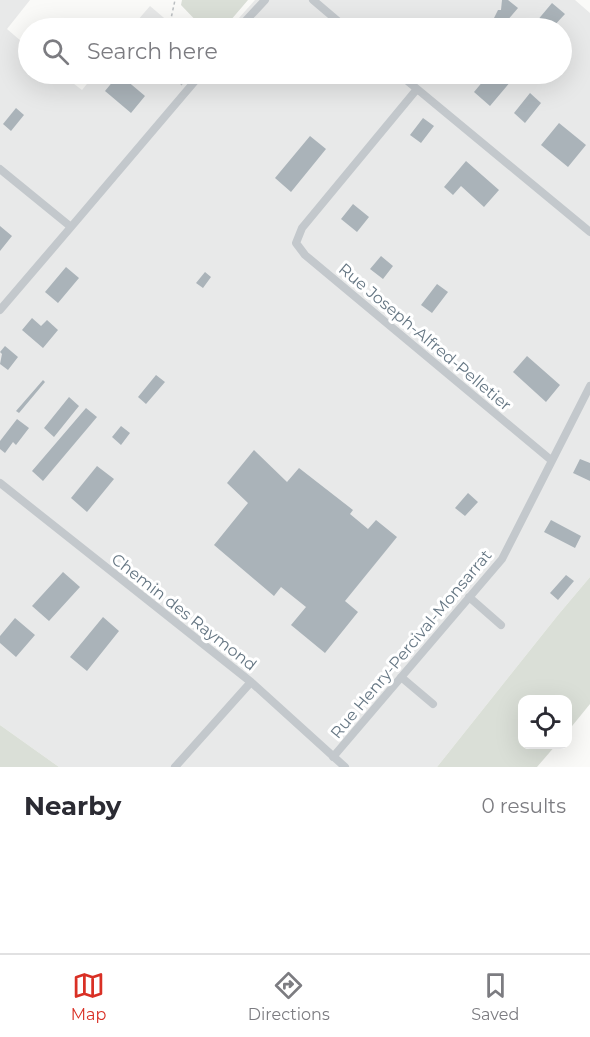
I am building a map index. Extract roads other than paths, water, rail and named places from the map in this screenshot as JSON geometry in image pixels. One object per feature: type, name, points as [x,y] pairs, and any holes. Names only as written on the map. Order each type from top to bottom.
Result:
[{"type":"street","points":[[248,18],[265,0]]},
{"type":"street","points":[[313,0],[334,18]]},
{"type":"street","points":[[0,310],[193,84]]},
{"type":"street","points":[[410,84],[590,232]]},
{"type":"street","name":"Rue Joseph-Alfred-Pelletier","points":[[417,90],[302,228],[296,243],[305,255],[551,460]]},
{"type":"street","points":[[0,168],[71,227]]},
{"type":"street","name":"Rue Henry-Percival-Monsarrat","points":[[333,757],[501,559],[590,386]]},
{"type":"street","name":"Chemin des Raymond","points":[[0,483],[251,682],[345,767]]},
{"type":"street","points":[[469,597],[501,625]]},
{"type":"street","points":[[401,676],[433,704]]},
{"type":"street","points":[[175,767],[251,682]]}]
